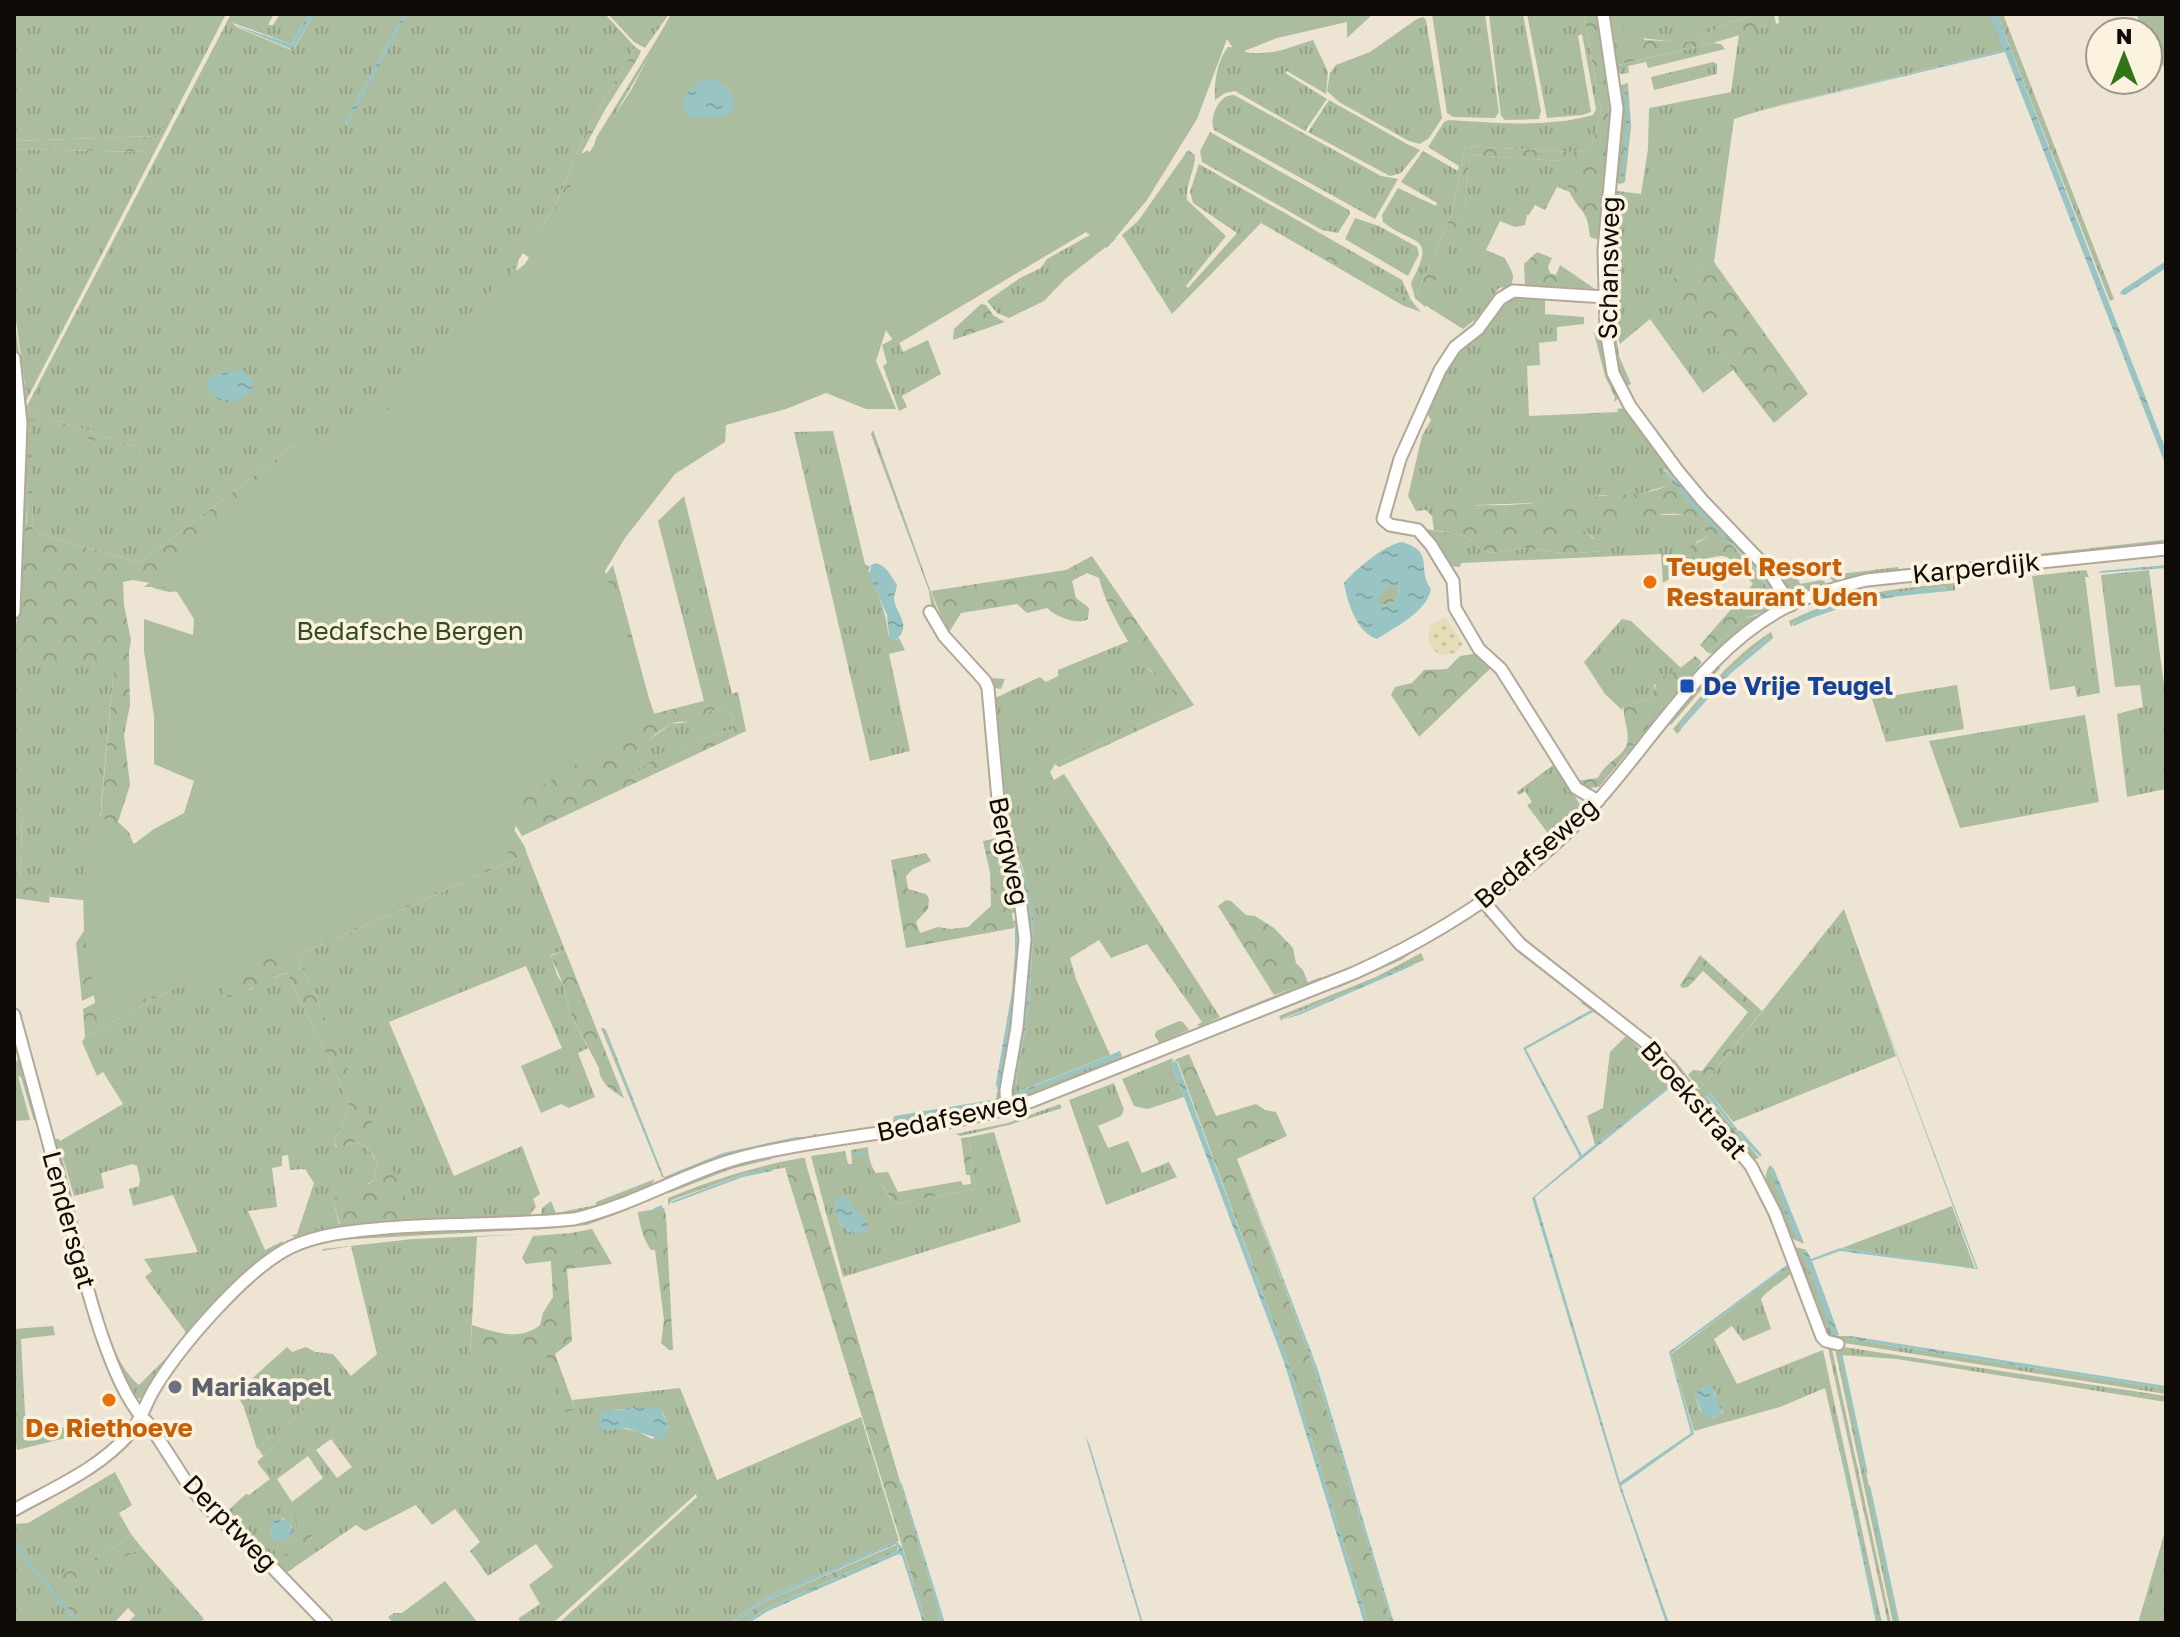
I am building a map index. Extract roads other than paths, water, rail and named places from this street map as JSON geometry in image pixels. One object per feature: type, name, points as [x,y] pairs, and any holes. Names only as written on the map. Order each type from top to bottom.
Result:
[{"type":"street","name":"Schansweg","points":[[1603,14],[1617,109],[1606,218],[1605,297],[1609,357],[1617,384],[1630,406],[1702,500],[1766,567],[1791,605]]},
{"type":"street","points":[[1598,801],[1576,788],[1501,669],[1479,649],[1455,608],[1453,581],[1431,545],[1418,530],[1390,525],[1383,519],[1400,459],[1447,358],[1455,347],[1478,329],[1504,294],[1523,291],[1605,297]]},
{"type":"street","points":[[14,358],[21,423],[14,612]]},
{"type":"street","name":"Karperdijk","points":[[1791,605],[1867,580],[2166,549]]},
{"type":"street","name":"Bedafseweg","points":[[14,1510],[100,1461],[131,1432],[171,1365],[233,1292],[268,1260],[305,1241],[347,1232],[574,1219],[606,1210],[737,1158],[1007,1110],[1399,953],[1484,902],[1566,833],[1598,801],[1718,658],[1751,630],[1791,605]]},
{"type":"street","name":"Bergweg","points":[[930,612],[944,636],[988,688],[1001,833],[1022,909],[1023,964],[1006,1090],[1007,1110]]},
{"type":"street","name":"Broekstraat","points":[[1484,902],[1520,944],[1654,1049],[1751,1166],[1775,1213],[1822,1337],[1838,1344]]},
{"type":"street","name":"Lendersgat","points":[[14,1015],[94,1312],[119,1376],[141,1418]]},
{"type":"street","name":"Derptweg","points":[[141,1418],[149,1424],[206,1506],[271,1566],[326,1623]]},
{"type":"water","points":[[309,14],[314,14],[293,50],[231,24],[291,44]]},
{"type":"water","points":[[404,14],[407,14],[348,124],[344,123]]},
{"type":"water","points":[[1990,14],[1997,14],[2166,450],[2166,466],[2005,52],[1739,116],[2003,50]]},
{"type":"water","points":[[710,79],[728,89],[734,110],[718,117],[686,116],[682,107],[688,92],[699,82]]},
{"type":"water","points":[[1627,86],[1630,124],[1623,181],[1620,182],[1626,127]]},
{"type":"water","points":[[1617,193],[1622,193],[1617,233],[1619,294],[1615,296],[1613,243]]},
{"type":"water","points":[[2166,261],[2166,268],[2125,295],[2120,294],[2122,290]]},
{"type":"water","points":[[243,369],[253,383],[252,391],[238,400],[221,401],[205,386],[211,376]]},
{"type":"water","points":[[1664,468],[1760,573],[1777,600],[1774,606],[1753,618],[1774,602],[1765,584],[1738,550],[1688,502]]},
{"type":"water","points":[[1402,542],[1419,551],[1431,589],[1417,612],[1377,639],[1359,624],[1350,607],[1344,583],[1371,558]],"holes":[[[1390,585],[1399,587],[1397,599],[1388,605],[1379,604],[1379,595]]]},
{"type":"water","points":[[876,563],[886,569],[897,585],[894,598],[903,630],[895,641],[889,637],[887,615],[869,575],[871,565]]},
{"type":"water","points":[[2166,565],[2166,568],[2098,573],[2101,571]]},
{"type":"water","points":[[1946,587],[1950,591],[1870,601],[1794,626],[1792,624],[1809,614],[1847,601]]},
{"type":"water","points":[[1768,637],[1771,640],[1730,674],[1680,730],[1681,723],[1724,675]]},
{"type":"water","points":[[1699,664],[1698,670],[1627,755],[1627,753]]},
{"type":"water","points":[[997,740],[1010,833],[1027,882],[1034,921],[1029,1006],[1016,1084],[1027,999],[1032,923],[1022,871],[1007,834]]},
{"type":"water","points":[[1015,924],[1015,980],[998,1093],[996,1083],[1012,991]]},
{"type":"water","points":[[1850,929],[1978,1269],[1840,1251],[1812,1261],[1839,1335],[1834,1337],[1803,1253],[1807,1251],[1811,1259],[1840,1248],[1976,1268]]},
{"type":"water","points":[[1410,964],[1414,965],[1282,1020]]},
{"type":"water","points":[[1591,1010],[1610,1023],[1593,1012],[1526,1049],[1582,1155],[1671,1084],[1674,1083],[1699,1114],[1672,1086],[1535,1197],[1620,1482],[1691,1433],[1669,1352],[1788,1264],[1776,1232],[1790,1263],[1671,1353],[1694,1434],[1621,1486],[1669,1623],[1666,1623],[1619,1486],[1532,1198],[1580,1157],[1523,1048]]},
{"type":"water","points":[[603,1028],[606,1030],[661,1170],[659,1169]]},
{"type":"water","points":[[1120,1051],[1122,1056],[1015,1096],[1016,1093]]},
{"type":"water","points":[[1173,1061],[1177,1062],[1287,1359],[1368,1623],[1364,1623],[1284,1362]]},
{"type":"water","points":[[1709,1092],[1759,1158],[1706,1095]]},
{"type":"water","points":[[998,1099],[999,1102],[995,1103],[893,1120],[894,1116]]},
{"type":"water","points":[[796,1137],[794,1140],[745,1149],[664,1177],[723,1153]]},
{"type":"water","points":[[1237,1157],[1318,1370],[1394,1623],[1315,1370]]},
{"type":"water","points":[[772,1168],[772,1171],[743,1177],[670,1202],[744,1174]]},
{"type":"water","points":[[1774,1169],[1802,1238],[1797,1240],[1770,1171]]},
{"type":"water","points":[[843,1196],[866,1221],[865,1233],[847,1230],[837,1217],[834,1204],[837,1197]]},
{"type":"water","points":[[1850,1336],[2166,1386],[2166,1389],[1849,1339]]},
{"type":"water","points":[[1708,1385],[1714,1388],[1715,1398],[1723,1409],[1712,1418],[1703,1416],[1695,1396],[1701,1387]]},
{"type":"water","points":[[652,1406],[661,1409],[669,1428],[663,1440],[626,1428],[606,1431],[598,1426],[601,1412]]},
{"type":"water","points":[[1836,1426],[1879,1623],[1876,1623]]},
{"type":"water","points":[[1085,1435],[1090,1446],[1143,1623],[1141,1623]]},
{"type":"water","points":[[900,1482],[902,1484],[945,1623],[942,1623]]},
{"type":"water","points":[[281,1519],[292,1530],[281,1541],[270,1530]]},
{"type":"water","points":[[896,1541],[902,1547],[926,1623],[923,1623],[899,1554],[744,1623],[769,1607],[899,1550],[896,1544],[762,1603],[734,1623],[729,1623],[764,1598]]},
{"type":"waterway","points":[[1740,1132],[1760,1155]]},
{"type":"waterway","points":[[854,1154],[866,1152]]},
{"type":"waterway","points":[[654,1210],[661,1207]]},
{"type":"waterway","points":[[1841,1355],[1866,1472]]},
{"type":"waterway","points":[[1869,1487],[1898,1623]]},
{"type":"waterway","points":[[14,1544],[78,1623]]},
{"type":"place","name":"Teugel Resort Restaurant Uden","points":[[1650,582]]},
{"type":"place","name":"De Vrije Teugel","points":[[1687,686]]},
{"type":"place","name":"Mariakapel","points":[[175,1387]]},
{"type":"place","name":"De Riethoeve","points":[[109,1400]]},
{"type":"park label","name":"Bedafsche Bergen","points":[[410,631]]}]
